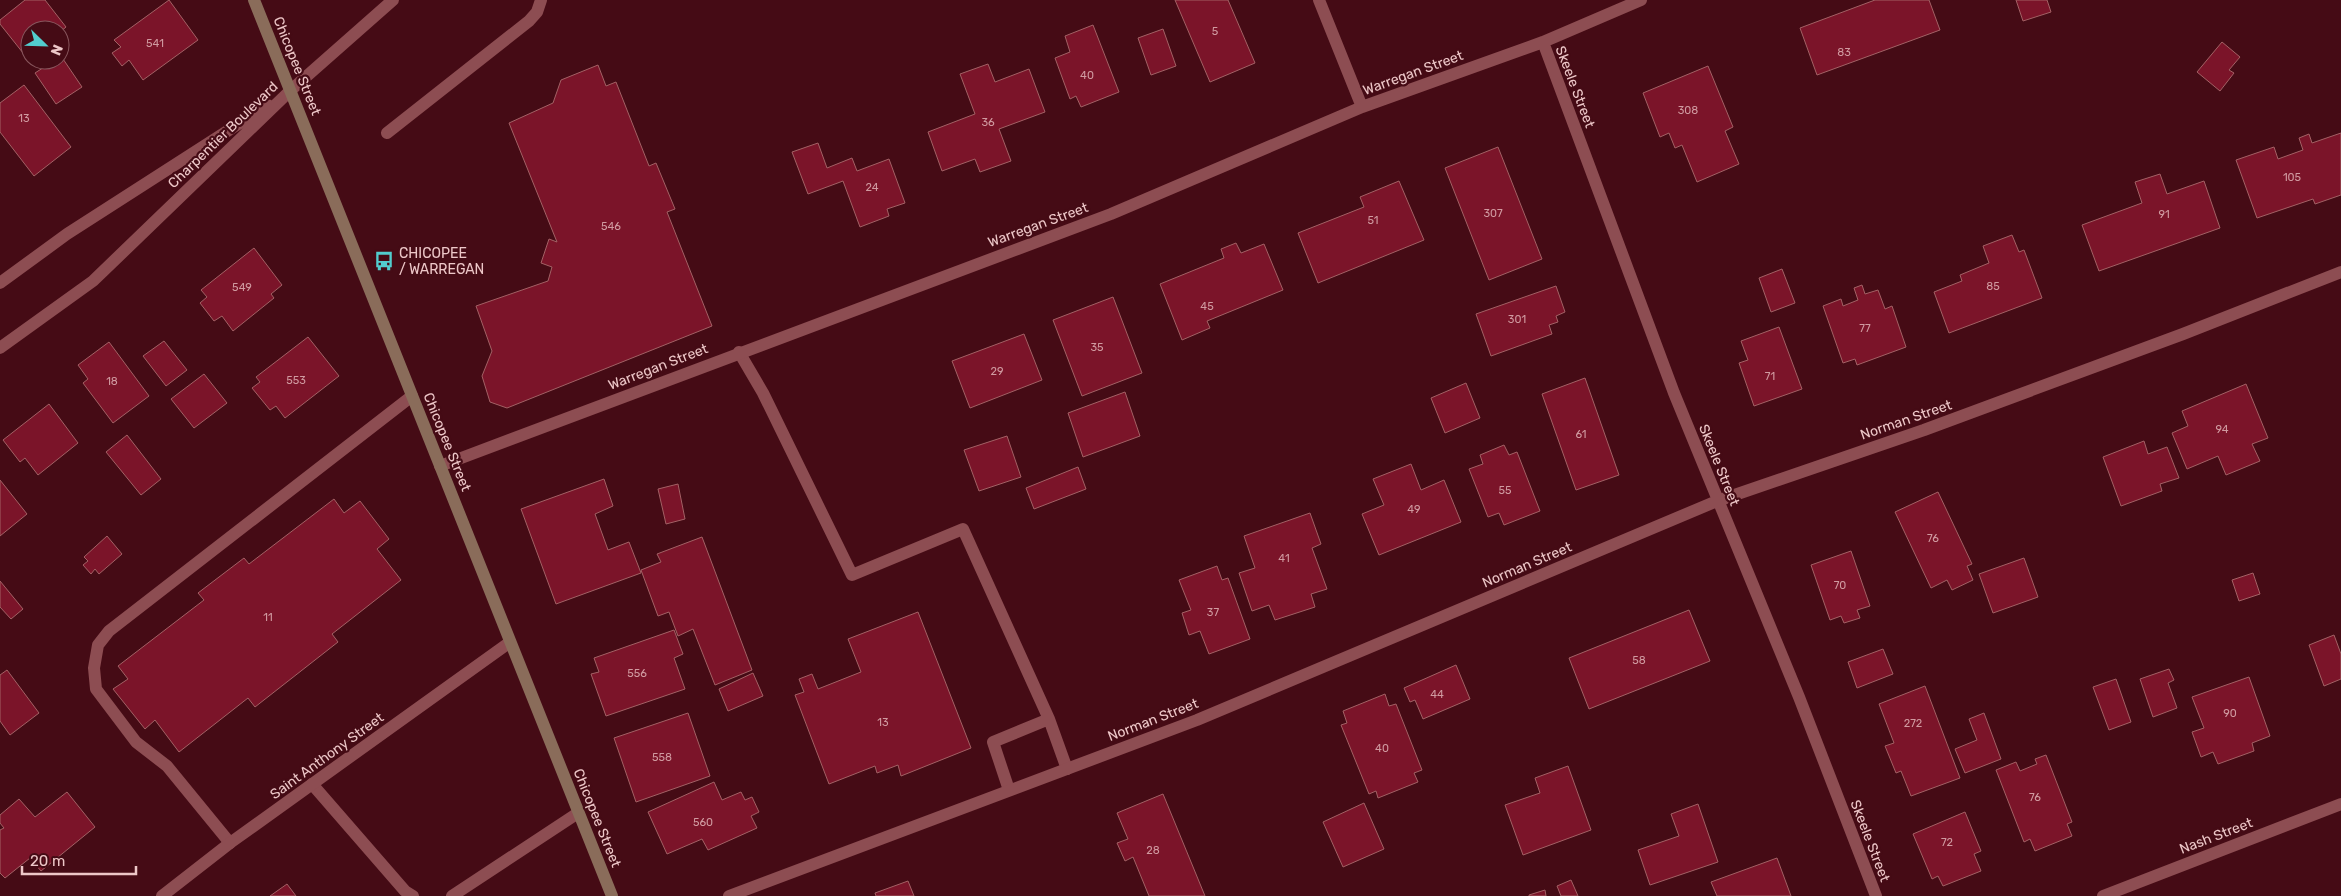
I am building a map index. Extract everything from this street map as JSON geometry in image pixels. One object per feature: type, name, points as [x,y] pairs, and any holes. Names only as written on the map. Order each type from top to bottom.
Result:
[{"type":"main road","name":"Chicopee Street","points":[[254,0],[612,896]]},
{"type":"street","points":[[291,90],[393,0]]},
{"type":"street","points":[[388,133],[529,20],[537,12],[540,0]]},
{"type":"street","points":[[1319,0],[1362,107]]},
{"type":"street","name":"Warregan Street","points":[[440,466],[1110,214],[1362,107],[1543,42],[1641,0]]},
{"type":"street","name":"Skeele Street","points":[[1543,42],[1674,393],[1799,697],[1876,896]]},
{"type":"street","name":"Charpentier Boulevard","points":[[0,283],[67,234],[291,90]]},
{"type":"street","name":"Charpentier Boulevard","points":[[0,348],[93,280],[291,90]]},
{"type":"street","name":"Norman Street","points":[[728,896],[1206,716],[1717,501],[1934,427],[2184,334],[2341,272]]},
{"type":"street","points":[[739,352],[763,393],[852,575],[963,529],[1049,719],[1067,769]]},
{"type":"street","points":[[230,843],[167,766],[136,742],[96,689],[94,668],[98,645],[109,632],[412,396]]},
{"type":"street","name":"Saint Anthony Street","points":[[162,896],[230,843],[510,642]]},
{"type":"street","points":[[1009,790],[993,742],[1049,719]]},
{"type":"street","points":[[312,784],[405,891],[413,896]]},
{"type":"street","name":"Nash Street","points":[[2103,896],[2341,804]]},
{"type":"street","points":[[452,896],[578,813]]},
{"type":"building","points":[[25,0],[45,0],[61,20],[20,20],[20,49],[0,24],[0,20]]},
{"type":"building","points":[[169,0],[198,40],[143,80],[129,60],[122,66],[112,53],[121,47],[114,40]]},
{"type":"building","points":[[1175,0],[1228,0],[1255,63],[1210,82]]},
{"type":"building","points":[[1875,0],[1929,0],[1940,30],[1817,75],[1800,28]]},
{"type":"building","points":[[2016,0],[2047,0],[2051,12],[2023,21]]},
{"type":"building","points":[[1093,25],[1119,92],[1081,107],[1076,96],[1070,99],[1055,58],[1070,52],[1065,36]]},
{"type":"building","points":[[1163,29],[1176,66],[1151,75],[1138,38]]},
{"type":"building","points":[[2222,42],[2240,57],[2229,70],[2234,73],[2220,91],[2197,72]]},
{"type":"building","points":[[988,64],[995,82],[1029,69],[1045,112],[999,129],[1011,161],[980,172],[975,159],[942,171],[928,132],[975,114],[960,74]]},
{"type":"building","points":[[598,65],[606,86],[616,82],[649,166],[656,163],[675,209],[667,212],[712,326],[507,408],[490,402],[482,376],[492,351],[476,306],[548,281],[552,267],[541,263],[549,239],[557,242],[509,123],[553,103],[561,80]]},
{"type":"building","points":[[1708,66],[1733,127],[1725,131],[1739,164],[1697,182],[1682,145],[1675,148],[1669,133],[1660,137],[1643,93]]},
{"type":"building","points":[[70,69],[82,87],[56,104],[35,73],[40,70]]},
{"type":"building","points":[[24,85],[71,147],[34,176],[0,132],[0,103]]},
{"type":"building","points":[[2341,133],[2341,195],[2315,204],[2313,199],[2257,218],[2236,160],[2274,147],[2278,159],[2303,150],[2299,138],[2309,134],[2312,143]]},
{"type":"building","points":[[818,143],[827,168],[852,158],[857,171],[889,159],[905,203],[887,209],[889,216],[860,227],[843,181],[808,194],[792,152]]},
{"type":"building","points":[[1498,147],[1542,259],[1489,280],[1445,168]]},
{"type":"building","points":[[2160,174],[2167,194],[2204,181],[2220,228],[2099,271],[2082,225],[2142,203],[2135,182]]},
{"type":"building","points":[[1399,181],[1424,240],[1318,283],[1298,233],[1364,207],[1360,197]]},
{"type":"building","points":[[2012,235],[2019,252],[2024,250],[2042,298],[1949,333],[1934,292],[1962,281],[1960,275],[1989,263],[1983,246]]},
{"type":"building","points":[[1236,243],[1241,253],[1264,244],[1283,290],[1207,321],[1210,328],[1182,340],[1160,284],[1224,258],[1221,249]]},
{"type":"building","points":[[254,248],[282,285],[271,294],[274,298],[233,331],[222,316],[214,321],[200,303],[207,297],[201,290]]},
{"type":"building","points":[[1782,269],[1795,303],[1771,312],[1759,278]]},
{"type":"building","points":[[1862,285],[1865,294],[1878,290],[1885,309],[1892,306],[1906,347],[1857,365],[1855,359],[1843,363],[1823,306],[1841,299],[1843,306],[1858,300],[1854,288]]},
{"type":"building","points":[[1556,286],[1565,312],[1556,316],[1558,322],[1549,325],[1552,334],[1491,356],[1476,314]]},
{"type":"building","points":[[1113,297],[1142,373],[1082,396],[1053,320]]},
{"type":"building","points":[[1779,327],[1802,389],[1754,406],[1739,363],[1748,360],[1741,341]]},
{"type":"building","points":[[1024,334],[1042,380],[970,408],[952,361]]},
{"type":"building","points":[[308,337],[339,376],[285,418],[276,406],[270,410],[252,388],[260,382],[256,377]]},
{"type":"building","points":[[164,341],[187,370],[166,386],[143,356]]},
{"type":"building","points":[[109,342],[149,396],[113,423],[83,383],[88,379],[78,365]]},
{"type":"building","points":[[204,374],[227,403],[194,428],[171,399]]},
{"type":"building","points":[[1585,378],[1619,475],[1576,490],[1542,394]]},
{"type":"building","points":[[1466,383],[1480,418],[1445,433],[1431,398]]},
{"type":"building","points":[[2246,384],[2268,438],[2252,444],[2260,461],[2226,475],[2218,456],[2187,469],[2172,433],[2188,426],[2182,411]]},
{"type":"building","points":[[1125,392],[1140,436],[1083,457],[1068,413]]},
{"type":"building","points":[[49,404],[78,443],[38,475],[25,458],[20,462],[3,440]]},
{"type":"building","points":[[127,435],[161,479],[141,495],[106,452]]},
{"type":"building","points":[[1007,436],[1021,477],[979,491],[964,450]]},
{"type":"building","points":[[2144,441],[2148,454],[2167,447],[2179,478],[2160,484],[2162,491],[2121,506],[2103,457]]},
{"type":"building","points":[[1504,445],[1509,455],[1517,452],[1540,511],[1504,525],[1499,513],[1488,517],[1469,469],[1483,464],[1480,455]]},
{"type":"building","points":[[1411,464],[1421,490],[1444,480],[1461,522],[1379,555],[1362,514],[1384,505],[1373,479]]},
{"type":"building","points":[[1078,467],[1086,489],[1034,509],[1026,488]]},
{"type":"building","points":[[604,479],[613,506],[595,514],[608,550],[629,542],[641,573],[556,604],[521,509]]},
{"type":"building","points":[[0,480],[27,514],[0,536]]},
{"type":"building","points":[[678,484],[685,519],[666,524],[658,489]]},
{"type":"building","points":[[1938,492],[1972,564],[1967,566],[1973,580],[1952,590],[1947,580],[1931,588],[1895,512]]},
{"type":"building","points":[[334,499],[344,513],[360,501],[389,539],[377,549],[401,580],[332,634],[338,642],[255,707],[248,698],[179,752],[155,720],[145,729],[113,689],[128,679],[118,666],[204,600],[198,593],[244,558],[249,564]]},
{"type":"building","points":[[1310,513],[1321,544],[1312,548],[1327,589],[1311,594],[1315,607],[1275,620],[1269,605],[1252,611],[1239,573],[1255,568],[1244,536]]},
{"type":"building","points":[[107,536],[122,554],[99,574],[95,569],[91,574],[83,565],[88,561],[84,557]]},
{"type":"building","points":[[702,537],[752,670],[715,685],[693,629],[678,636],[669,612],[658,616],[641,570],[661,562],[657,554]]},
{"type":"building","points":[[1851,551],[1870,606],[1857,610],[1860,618],[1844,623],[1841,616],[1830,620],[1811,565]]},
{"type":"building","points":[[2024,558],[2038,597],[1993,613],[1979,574]]},
{"type":"building","points":[[1217,566],[1222,580],[1228,578],[1250,639],[1209,654],[1200,631],[1189,635],[1182,613],[1191,610],[1179,580]]},
{"type":"building","points":[[2253,573],[2260,594],[2239,601],[2232,580]]},
{"type":"building","points":[[0,581],[23,609],[11,619],[0,607]]},
{"type":"building","points":[[1689,610],[1710,661],[1589,709],[1569,658]]},
{"type":"building","points":[[918,612],[971,748],[901,776],[898,765],[877,773],[875,766],[829,784],[795,695],[804,692],[799,679],[812,674],[818,689],[861,672],[848,639]]},
{"type":"building","points":[[674,630],[683,654],[674,658],[685,689],[606,716],[591,674],[599,672],[594,658]]},
{"type":"building","points":[[2334,635],[2341,654],[2341,679],[2324,686],[2309,645]]},
{"type":"building","points":[[1883,649],[1893,674],[1857,688],[1848,662]]},
{"type":"building","points":[[1456,665],[1470,699],[1423,719],[1415,700],[1410,702],[1404,688]]},
{"type":"building","points":[[2169,669],[2174,680],[2168,683],[2177,708],[2153,717],[2140,679]]},
{"type":"building","points":[[7,670],[39,713],[10,735],[0,721],[0,675]]},
{"type":"building","points":[[753,673],[763,696],[728,711],[719,689]]},
{"type":"building","points":[[2249,677],[2270,736],[2252,743],[2254,751],[2218,764],[2213,752],[2201,757],[2192,732],[2204,728],[2192,697]]},
{"type":"building","points":[[2116,679],[2131,722],[2109,730],[2093,687]]},
{"type":"building","points":[[1925,686],[1960,778],[1911,796],[1901,771],[1896,773],[1885,746],[1894,743],[1879,704]]},
{"type":"building","points":[[1385,694],[1389,706],[1396,704],[1422,770],[1414,773],[1418,782],[1378,798],[1376,791],[1369,794],[1341,725],[1347,723],[1343,711]]},
{"type":"building","points":[[688,713],[710,776],[636,802],[614,738]]},
{"type":"building","points":[[1984,713],[2001,759],[1965,773],[1955,749],[1977,740],[1969,719]]},
{"type":"building","points":[[2046,755],[2072,822],[2067,824],[2072,836],[2035,851],[2030,839],[2024,842],[1996,770],[2016,762],[2020,771],[2037,764],[2035,759]]},
{"type":"building","points":[[1568,766],[1591,830],[1523,855],[1505,805],[1540,793],[1535,778]]},
{"type":"building","points":[[714,782],[722,800],[741,792],[745,800],[752,797],[759,812],[751,816],[757,828],[708,850],[702,839],[667,854],[648,812]]},
{"type":"building","points":[[67,792],[95,827],[41,871],[30,858],[5,878],[0,873],[0,830],[4,828],[0,823],[0,815],[19,799],[35,817]]},
{"type":"building","points":[[1163,794],[1205,896],[1149,896],[1133,857],[1125,861],[1117,843],[1128,839],[1117,813]]},
{"type":"building","points":[[1364,803],[1384,849],[1343,867],[1323,822]]},
{"type":"building","points":[[1698,804],[1718,862],[1650,885],[1638,850],[1679,836],[1671,814]]},
{"type":"building","points":[[1965,812],[1981,851],[1974,854],[1981,871],[1943,886],[1938,876],[1932,879],[1913,834]]},
{"type":"building","points":[[1777,858],[1791,896],[1717,896],[1711,882]]},
{"type":"building","points":[[1571,880],[1578,896],[1561,896],[1557,886]]},
{"type":"building","points":[[908,881],[914,896],[876,896],[875,893]]},
{"type":"building","points":[[287,884],[296,896],[270,896]]},
{"type":"building","points":[[1545,890],[1546,896],[1529,896],[1529,895]]},
{"type":"place","name":"CHICOPEE / WARREGAN","points":[[384,261]]}]
